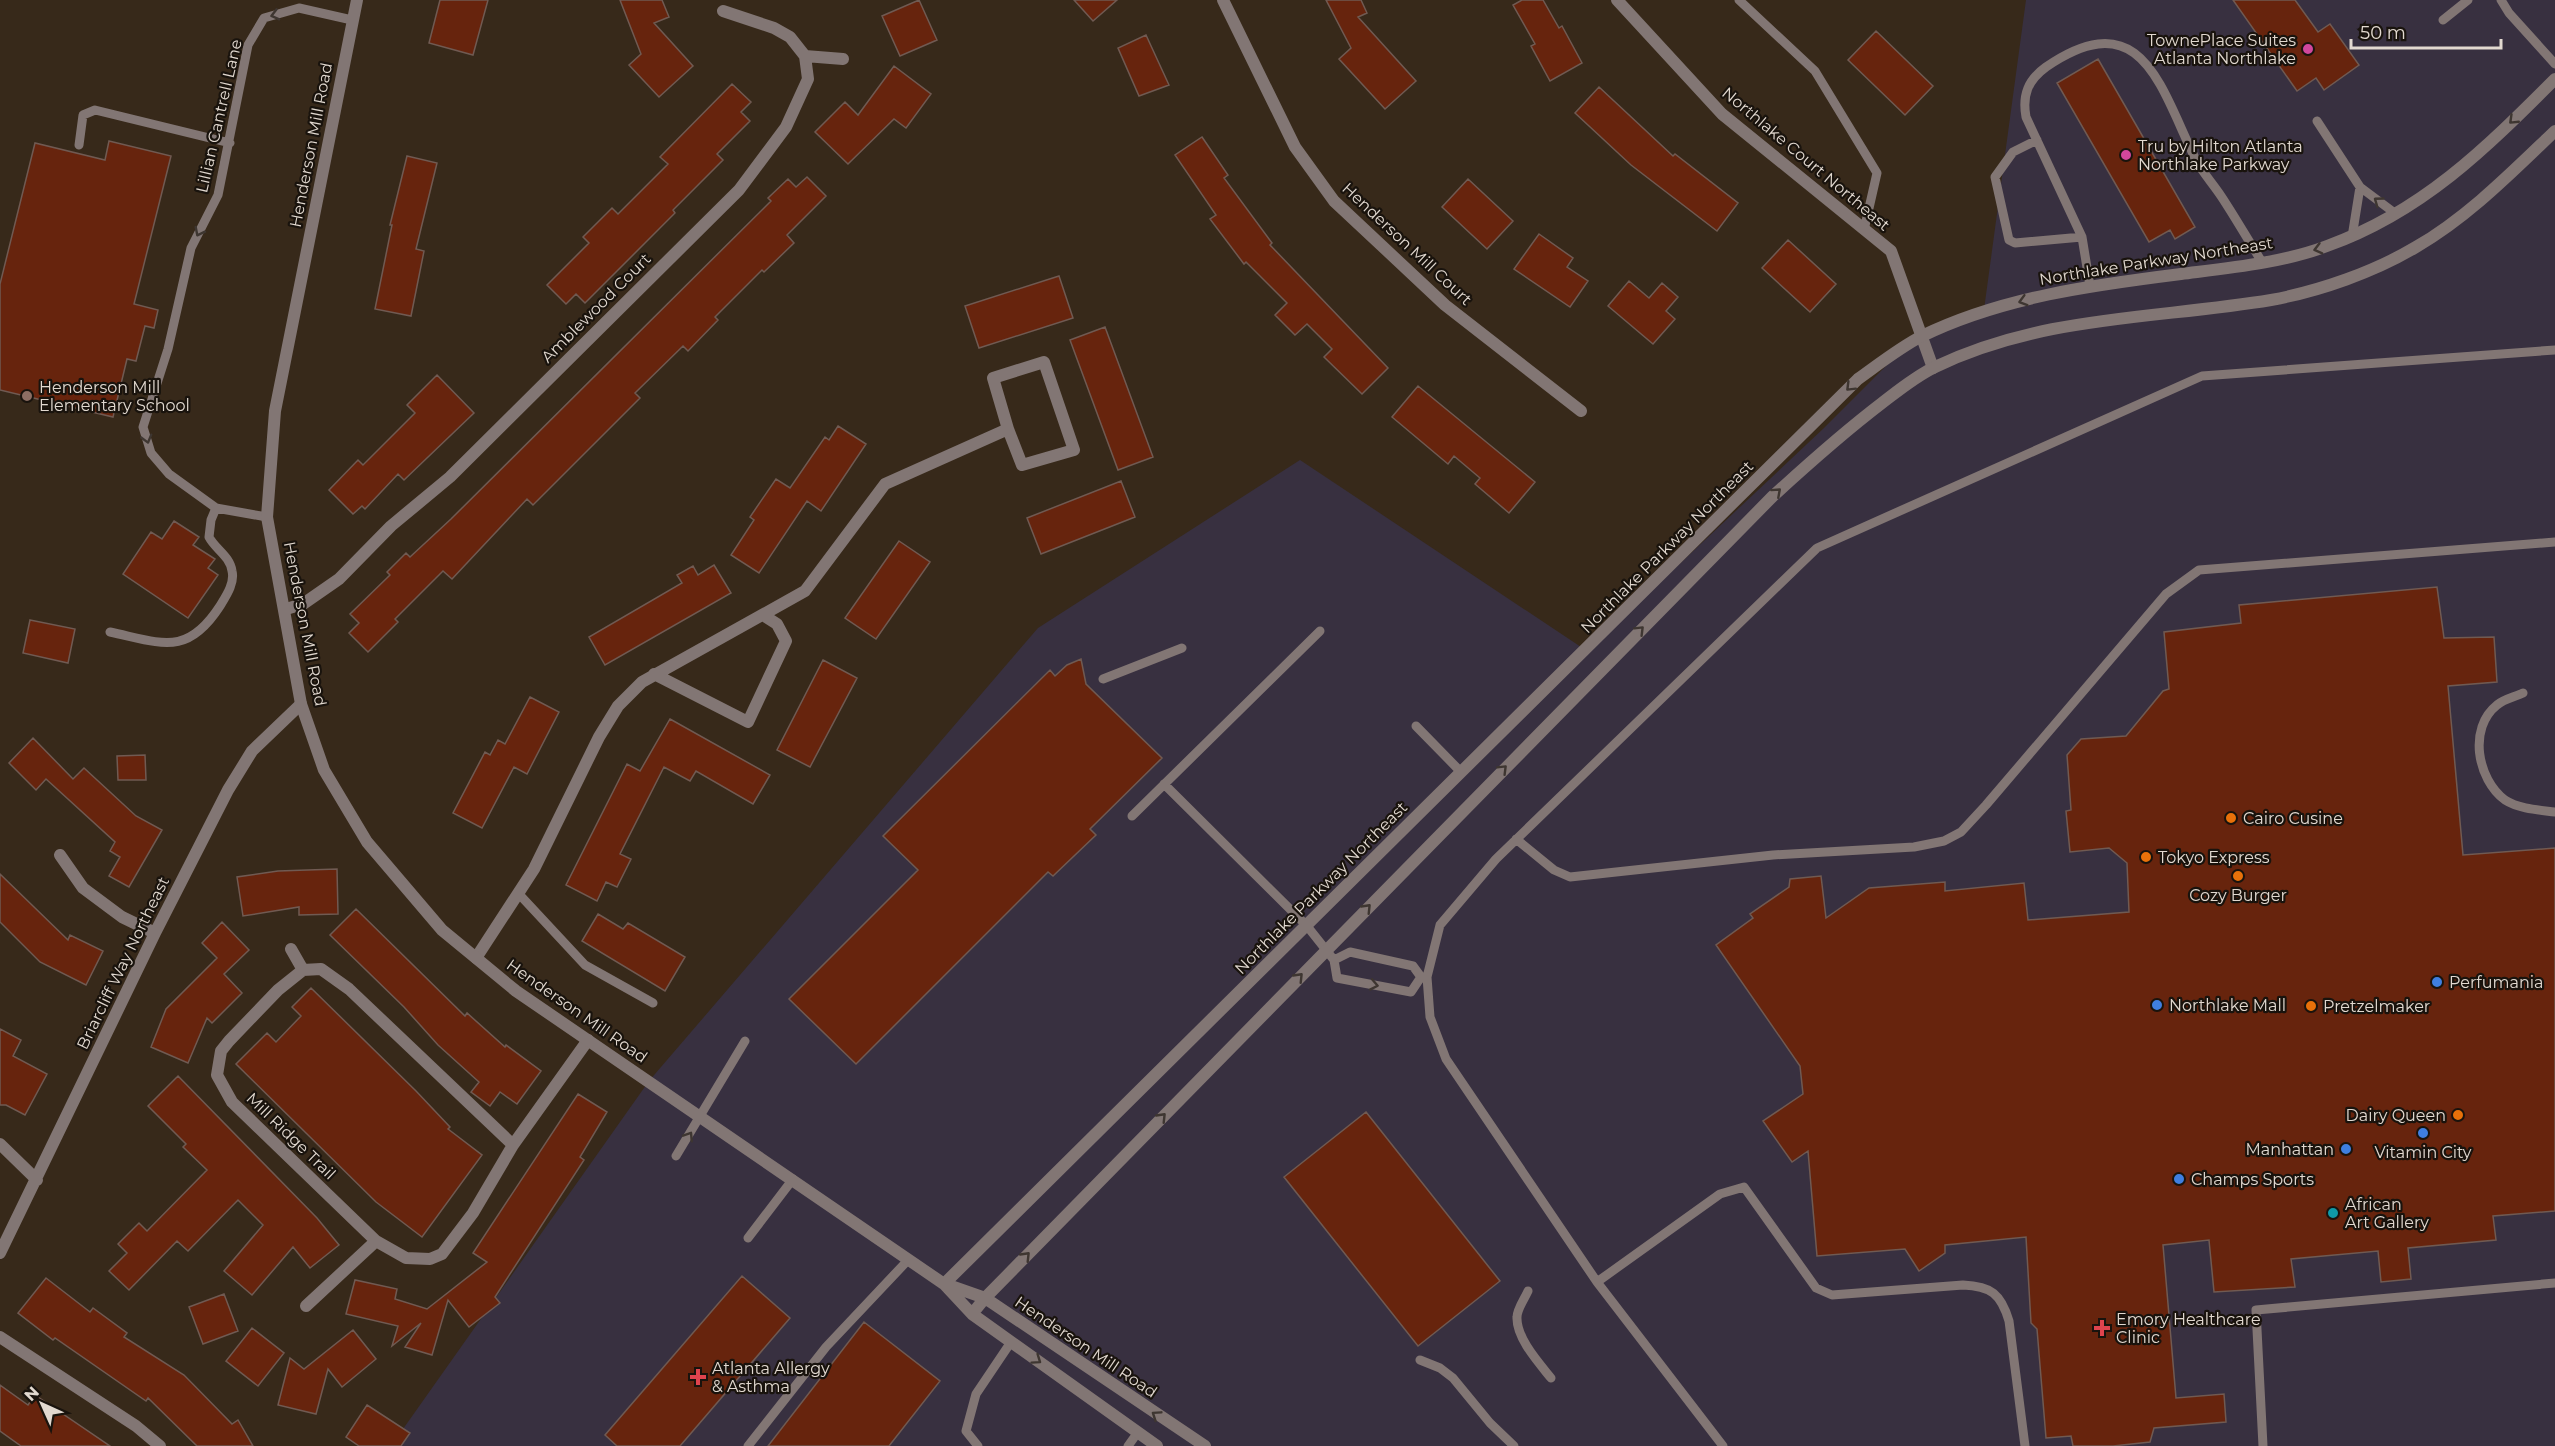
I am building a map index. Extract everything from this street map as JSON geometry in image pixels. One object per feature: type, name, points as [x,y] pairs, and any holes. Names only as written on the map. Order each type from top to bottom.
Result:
[{"type":"street","name":"Henderson Mill Road","points":[[357,0],[275,411],[267,517],[301,704],[324,770],[367,842],[442,930],[516,991],[909,1259],[944,1284],[972,1314],[1157,1446]]},
{"type":"street","name":"Henderson Mill Court","points":[[1223,0],[1295,147],[1334,201],[1445,305],[1581,411]]},
{"type":"street","name":"Northlake Court Northeast","points":[[1617,0],[1722,114],[1891,251],[1933,368]]},
{"type":"street","points":[[723,11],[774,27],[790,37],[805,56],[843,59]]},
{"type":"street","name":"Amblewood Court","points":[[285,609],[303,604],[339,579],[391,526],[450,477],[739,190],[786,127],[808,78],[805,56]]},
{"type":"street","name":"Northlake Parkway Northeast","points":[[944,1284],[1858,379],[1922,336],[1987,312],[2090,286],[2262,262],[2325,247],[2352,237],[2397,214],[2445,183],[2555,79]]},
{"type":"street","points":[[972,1314],[985,1298],[1330,955],[1772,497],[1841,434],[1933,368],[2036,332],[2080,322],[2273,300],[2333,283],[2416,248],[2464,214],[2555,131]]},
{"type":"street","points":[[1044,362],[1074,450],[1022,465],[1008,429],[993,378],[1044,362]]},
{"type":"street","points":[[476,958],[534,869],[599,737],[618,706],[642,682],[805,591],[885,484],[1008,429]]},
{"type":"street","points":[[654,674],[748,722],[786,641],[777,624],[763,615]]},
{"type":"street","name":"Briarcliff Way Northeast","points":[[0,1253],[154,933],[240,770],[252,751],[301,704]]},
{"type":"street","points":[[60,855],[83,888],[123,917],[154,933]]},
{"type":"street","points":[[291,949],[303,970],[321,969],[349,990],[513,1145]]},
{"type":"street","name":"Mill Ridge Trail","points":[[303,970],[278,990],[229,1041],[221,1052],[216,1075],[232,1102],[376,1241],[406,1258],[430,1259],[442,1254],[473,1213],[513,1145],[588,1040]]},
{"type":"street","points":[[0,1144],[37,1179]]},
{"type":"street","points":[[306,1306],[376,1241]]},
{"type":"street","name":"Henderson Mill Road","points":[[944,1284],[985,1298],[1182,1433],[1205,1446]]},
{"type":"street","points":[[0,1337],[136,1426],[159,1446]]},
{"type":"lane","points":[[1739,0],[1815,71],[1877,173],[1864,230]]},
{"type":"lane","points":[[2443,20],[2468,0]]},
{"type":"lane","points":[[2501,0],[2555,64]]},
{"type":"lane","name":"Lillian Cantrell Lane","points":[[267,517],[216,508],[169,474],[151,453],[143,427],[168,349],[191,248],[218,195],[248,45],[264,18],[299,8],[352,20]]},
{"type":"lane","points":[[2090,286],[2082,237],[2026,117],[2023,102],[2028,85],[2040,71],[2071,50],[2096,43],[2120,44],[2138,55],[2154,72],[2199,164],[2262,262]]},
{"type":"lane","points":[[79,145],[83,115],[95,110],[230,142]]},
{"type":"lane","points":[[2317,121],[2360,187],[2397,214]]},
{"type":"lane","points":[[2037,140],[2013,152],[1995,177],[2009,240],[2015,243],[2082,237]]},
{"type":"lane","points":[[2352,237],[2360,187]]},
{"type":"lane","points":[[1164,784],[1307,926],[1330,955],[1337,978],[1411,992],[1424,977],[1440,925],[1516,839],[1817,548],[2202,376],[2555,350]]},
{"type":"lane","points":[[110,632],[166,644],[189,639],[205,627],[231,585],[232,571],[227,558],[209,537],[211,520],[216,508]]},
{"type":"lane","points":[[1516,839],[1554,870],[1570,877],[1773,855],[1914,847],[1944,841],[1961,832],[1986,805],[2166,594],[2199,570],[2555,542]]},
{"type":"lane","points":[[1132,816],[1320,631]]},
{"type":"lane","points":[[1103,679],[1182,648]]},
{"type":"lane","points":[[2523,693],[2497,705],[2484,725],[2479,743],[2479,762],[2505,799],[2523,808],[2555,812]]},
{"type":"lane","points":[[1416,726],[1461,772]]},
{"type":"lane","points":[[518,893],[585,965],[653,1003]]},
{"type":"lane","points":[[1330,955],[1350,952],[1413,966],[1424,977],[1430,1017],[1446,1059],[1597,1282],[1723,1446]]},
{"type":"lane","points":[[676,1156],[744,1041]]},
{"type":"lane","points":[[748,1238],[793,1179]]},
{"type":"lane","points":[[1597,1282],[1720,1194],[1744,1187],[1816,1288],[1832,1295],[1963,1285],[1978,1285],[1993,1292],[2003,1302],[2009,1321],[2022,1446]]},
{"type":"lane","points":[[748,1446],[826,1347],[909,1259]]},
{"type":"lane","points":[[2263,1446],[2256,1310],[2555,1283]]},
{"type":"lane","points":[[1528,1291],[1516,1315],[1518,1328],[1551,1378]]},
{"type":"lane","points":[[977,1445],[966,1431],[976,1394],[1011,1342]]},
{"type":"lane","points":[[1420,1360],[1440,1368],[1453,1378],[1490,1424],[1514,1446]]},
{"type":"lane","points":[[1128,1446],[1138,1432]]},
{"type":"shaded area","points":[[2026,0],[2555,0],[2555,1446],[391,1446],[649,1081],[1038,628],[1300,460],[1587,651],[1824,428],[1911,341],[1983,317]]},
{"type":"building","points":[[440,0],[488,0],[473,55],[429,43]]},
{"type":"building","points":[[620,0],[662,0],[669,17],[654,23],[693,66],[659,97],[629,65],[641,54]]},
{"type":"building","points":[[919,0],[937,40],[900,56],[882,16]]},
{"type":"building","points":[[1074,0],[1117,0],[1093,21]]},
{"type":"building","points":[[1326,0],[1361,0],[1367,13],[1358,17],[1416,81],[1385,109],[1339,59],[1351,48]]},
{"type":"building","points":[[1522,0],[1543,0],[1559,28],[1562,26],[1582,63],[1550,81],[1531,46],[1535,44],[1513,5]]},
{"type":"building","name":"TownePlace Suites Atlanta Northlake","points":[[2233,0],[2295,0],[2318,32],[2330,24],[2359,65],[2324,90],[2316,78],[2297,91]]},
{"type":"building","points":[[1876,31],[1933,86],[1905,115],[1848,60]]},
{"type":"building","points":[[1146,35],[1169,85],[1139,96],[1118,48]]},
{"type":"building","name":"Tru by Hilton Atlanta Northlake Parkway","points":[[2098,59],[2195,227],[2175,239],[2170,230],[2149,242],[2057,83]]},
{"type":"building","points":[[894,66],[931,94],[906,128],[894,119],[848,164],[815,132],[845,102],[858,115]]},
{"type":"building","points":[[732,84],[751,102],[741,112],[750,121],[717,154],[723,160],[673,210],[675,213],[585,303],[576,294],[566,304],[547,285],[589,243],[583,237],[612,208],[618,214],[668,164],[660,157]]},
{"type":"building","points":[[1599,87],[1673,156],[1675,154],[1738,203],[1717,231],[1631,165],[1575,113]]},
{"type":"building","points":[[1202,137],[1228,175],[1224,178],[1272,243],[1270,245],[1388,368],[1362,394],[1324,357],[1332,349],[1307,324],[1295,335],[1275,315],[1287,303],[1246,262],[1244,264],[1210,219],[1216,215],[1175,155]]},
{"type":"building","points":[[109,141],[171,156],[134,304],[158,310],[154,328],[145,326],[136,361],[127,359],[113,417],[0,390],[0,284],[35,143],[105,160]]},
{"type":"building","points":[[407,156],[437,163],[416,249],[424,251],[411,316],[375,309],[392,225],[390,225]]},
{"type":"building","points":[[807,177],[826,196],[787,235],[794,243],[764,272],[762,270],[715,317],[718,320],[688,351],[683,346],[635,393],[640,398],[533,505],[527,499],[452,579],[443,571],[395,619],[398,622],[368,652],[349,633],[359,623],[350,614],[390,575],[387,572],[406,553],[410,557],[451,519],[771,201],[768,198],[788,179],[796,187]]},
{"type":"building","points":[[1468,179],[1513,221],[1487,249],[1442,207]]},
{"type":"building","points":[[1539,234],[1573,258],[1567,267],[1588,281],[1570,307],[1514,269]]},
{"type":"building","points":[[1788,240],[1836,284],[1810,312],[1762,268]]},
{"type":"building","points":[[1059,276],[1073,318],[979,348],[965,306]]},
{"type":"building","points":[[1629,281],[1649,298],[1662,283],[1678,297],[1666,311],[1675,319],[1653,344],[1608,306]]},
{"type":"building","points":[[1105,327],[1153,457],[1118,470],[1070,340]]},
{"type":"building","points":[[437,375],[474,413],[404,480],[398,474],[365,509],[362,506],[353,514],[329,490],[358,460],[363,465],[415,413],[407,405]]},
{"type":"building","points":[[1418,386],[1535,482],[1509,513],[1475,484],[1480,478],[1454,456],[1448,464],[1392,417]]},
{"type":"building","points":[[838,426],[866,444],[821,511],[807,501],[759,573],[731,555],[754,520],[750,517],[776,479],[790,488],[825,437],[829,440]]},
{"type":"building","points":[[1121,481],[1135,517],[1041,554],[1027,518]]},
{"type":"building","points":[[174,521],[199,537],[193,545],[215,559],[208,568],[218,575],[188,618],[123,574],[151,532],[162,539]]},
{"type":"building","points":[[899,541],[930,562],[876,639],[845,618]]},
{"type":"building","points":[[714,565],[731,593],[605,665],[589,637],[682,583],[677,575],[693,566],[698,575]]},
{"type":"building","name":"Northlake Mall","points":[[2437,587],[2444,638],[2494,637],[2497,682],[2448,686],[2463,855],[2555,848],[2555,1211],[2493,1216],[2496,1240],[2408,1248],[2411,1279],[2381,1282],[2378,1251],[2291,1259],[2295,1287],[2214,1292],[2209,1240],[2163,1245],[2176,1398],[2224,1394],[2226,1422],[2154,1428],[2150,1442],[2113,1446],[2073,1446],[2071,1436],[2046,1438],[2037,1329],[2031,1323],[2026,1237],[1945,1245],[1945,1253],[1919,1271],[1905,1249],[1817,1256],[1808,1151],[1792,1162],[1763,1121],[1803,1094],[1800,1066],[1716,945],[1753,918],[1750,914],[1789,887],[1790,879],[1821,876],[1826,918],[1869,888],[1945,882],[1945,891],[2024,883],[2028,920],[2129,912],[2127,863],[2109,848],[2070,852],[2066,811],[2071,810],[2067,755],[2081,739],[2126,736],[2163,691],[2169,689],[2164,632],[2241,623],[2239,605]]},
{"type":"building","points":[[30,620],[75,629],[68,663],[23,653]]},
{"type":"building","points":[[1081,659],[1086,684],[1162,758],[1090,829],[1096,835],[1053,876],[1048,872],[856,1064],[789,999],[918,870],[883,836],[1050,670],[1055,676],[1067,665]]},
{"type":"building","points":[[823,660],[857,678],[810,767],[777,750]]},
{"type":"building","points":[[530,697],[559,712],[527,774],[514,767],[482,828],[453,813],[485,752],[490,755],[498,740],[505,744]]},
{"type":"building","points":[[670,719],[770,775],[753,804],[696,771],[690,781],[664,767],[620,854],[631,859],[617,887],[606,882],[597,901],[566,885],[627,764],[640,771]]},
{"type":"building","points":[[33,738],[73,779],[84,768],[136,816],[162,830],[129,887],[109,876],[120,857],[110,851],[115,842],[46,779],[36,790],[9,763]]},
{"type":"building","points":[[145,755],[146,780],[118,780],[117,756]]},
{"type":"building","points":[[337,869],[338,914],[299,915],[299,907],[243,916],[237,877],[278,871]]},
{"type":"building","points":[[0,874],[68,940],[70,935],[103,951],[86,985],[40,962],[0,922]]},
{"type":"building","points":[[356,909],[465,1016],[467,1013],[505,1047],[506,1045],[541,1071],[517,1104],[500,1092],[490,1106],[471,1092],[479,1082],[438,1045],[404,1007],[330,935]]},
{"type":"building","points":[[598,914],[623,929],[628,923],[685,957],[665,991],[582,941]]},
{"type":"building","points":[[222,922],[249,950],[224,974],[242,993],[212,1023],[207,1018],[188,1063],[151,1047],[166,1009],[217,958],[202,943]]},
{"type":"building","points":[[311,988],[416,1091],[450,1127],[448,1129],[482,1155],[422,1237],[376,1202],[236,1064],[267,1033],[276,1042],[301,1016],[292,1007]]},
{"type":"building","points":[[0,1029],[21,1040],[13,1056],[47,1074],[25,1115],[6,1105],[0,1105]]},
{"type":"building","points":[[178,1076],[317,1218],[339,1245],[310,1268],[293,1247],[252,1295],[224,1271],[263,1225],[238,1200],[188,1251],[177,1241],[129,1290],[109,1271],[127,1253],[118,1244],[139,1223],[147,1231],[207,1170],[183,1147],[186,1144],[148,1106]]},
{"type":"building","points":[[578,1094],[607,1112],[580,1157],[584,1160],[495,1297],[500,1303],[469,1327],[448,1300],[432,1355],[405,1347],[421,1323],[392,1346],[398,1326],[346,1314],[355,1280],[397,1289],[395,1299],[427,1309],[487,1262],[473,1253]]},
{"type":"building","points":[[1366,1112],[1500,1281],[1418,1346],[1284,1177]]},
{"type":"building","name":"Atlanta Allergy & Asthma","points":[[742,1276],[790,1318],[680,1446],[617,1446],[605,1435]]},
{"type":"building","points":[[46,1278],[90,1312],[93,1308],[127,1333],[124,1337],[184,1375],[232,1424],[238,1420],[253,1446],[197,1446],[148,1398],[146,1401],[55,1338],[53,1340],[18,1313]]},
{"type":"building","points":[[224,1294],[238,1331],[203,1344],[189,1307]]},
{"type":"building","points":[[864,1322],[940,1381],[889,1446],[768,1446]]},
{"type":"building","points":[[252,1328],[284,1353],[258,1386],[226,1361]]},
{"type":"building","points":[[353,1330],[376,1359],[342,1387],[328,1369],[316,1414],[278,1405],[290,1358],[304,1369]]},
{"type":"building","points":[[0,1385],[28,1405],[35,1395],[110,1446],[21,1446],[0,1431]]},
{"type":"building","points":[[367,1405],[410,1433],[401,1446],[359,1446],[346,1437]]},
{"type":"place","name":"TownePlace Suites Atlanta Northlake","points":[[2308,49]]},
{"type":"place","name":"Tru by Hilton Atlanta Northlake Parkway","points":[[2126,155]]},
{"type":"place","name":"Henderson Mill Elementary School","points":[[27,396]]},
{"type":"place","name":"Cairo Cusine","points":[[2231,818]]},
{"type":"place","name":"Tokyo Express","points":[[2146,857]]},
{"type":"place","name":"Cozy Burger","points":[[2238,876]]},
{"type":"place","name":"Perfumania","points":[[2437,982]]},
{"type":"place","name":"Northlake Mall","points":[[2157,1005]]},
{"type":"place","name":"Pretzelmaker","points":[[2311,1006]]},
{"type":"place","name":"Dairy Queen","points":[[2458,1115]]},
{"type":"place","name":"Vitamin City","points":[[2423,1133]]},
{"type":"place","name":"Manhattan","points":[[2346,1149]]},
{"type":"place","name":"Champs Sports","points":[[2179,1179]]},
{"type":"place","name":"African Art Gallery","points":[[2333,1213]]},
{"type":"place","name":"Emory Healthcare Clinic","points":[[2102,1328]]},
{"type":"place","name":"Atlanta Allergy & Asthma","points":[[698,1377]]}]
